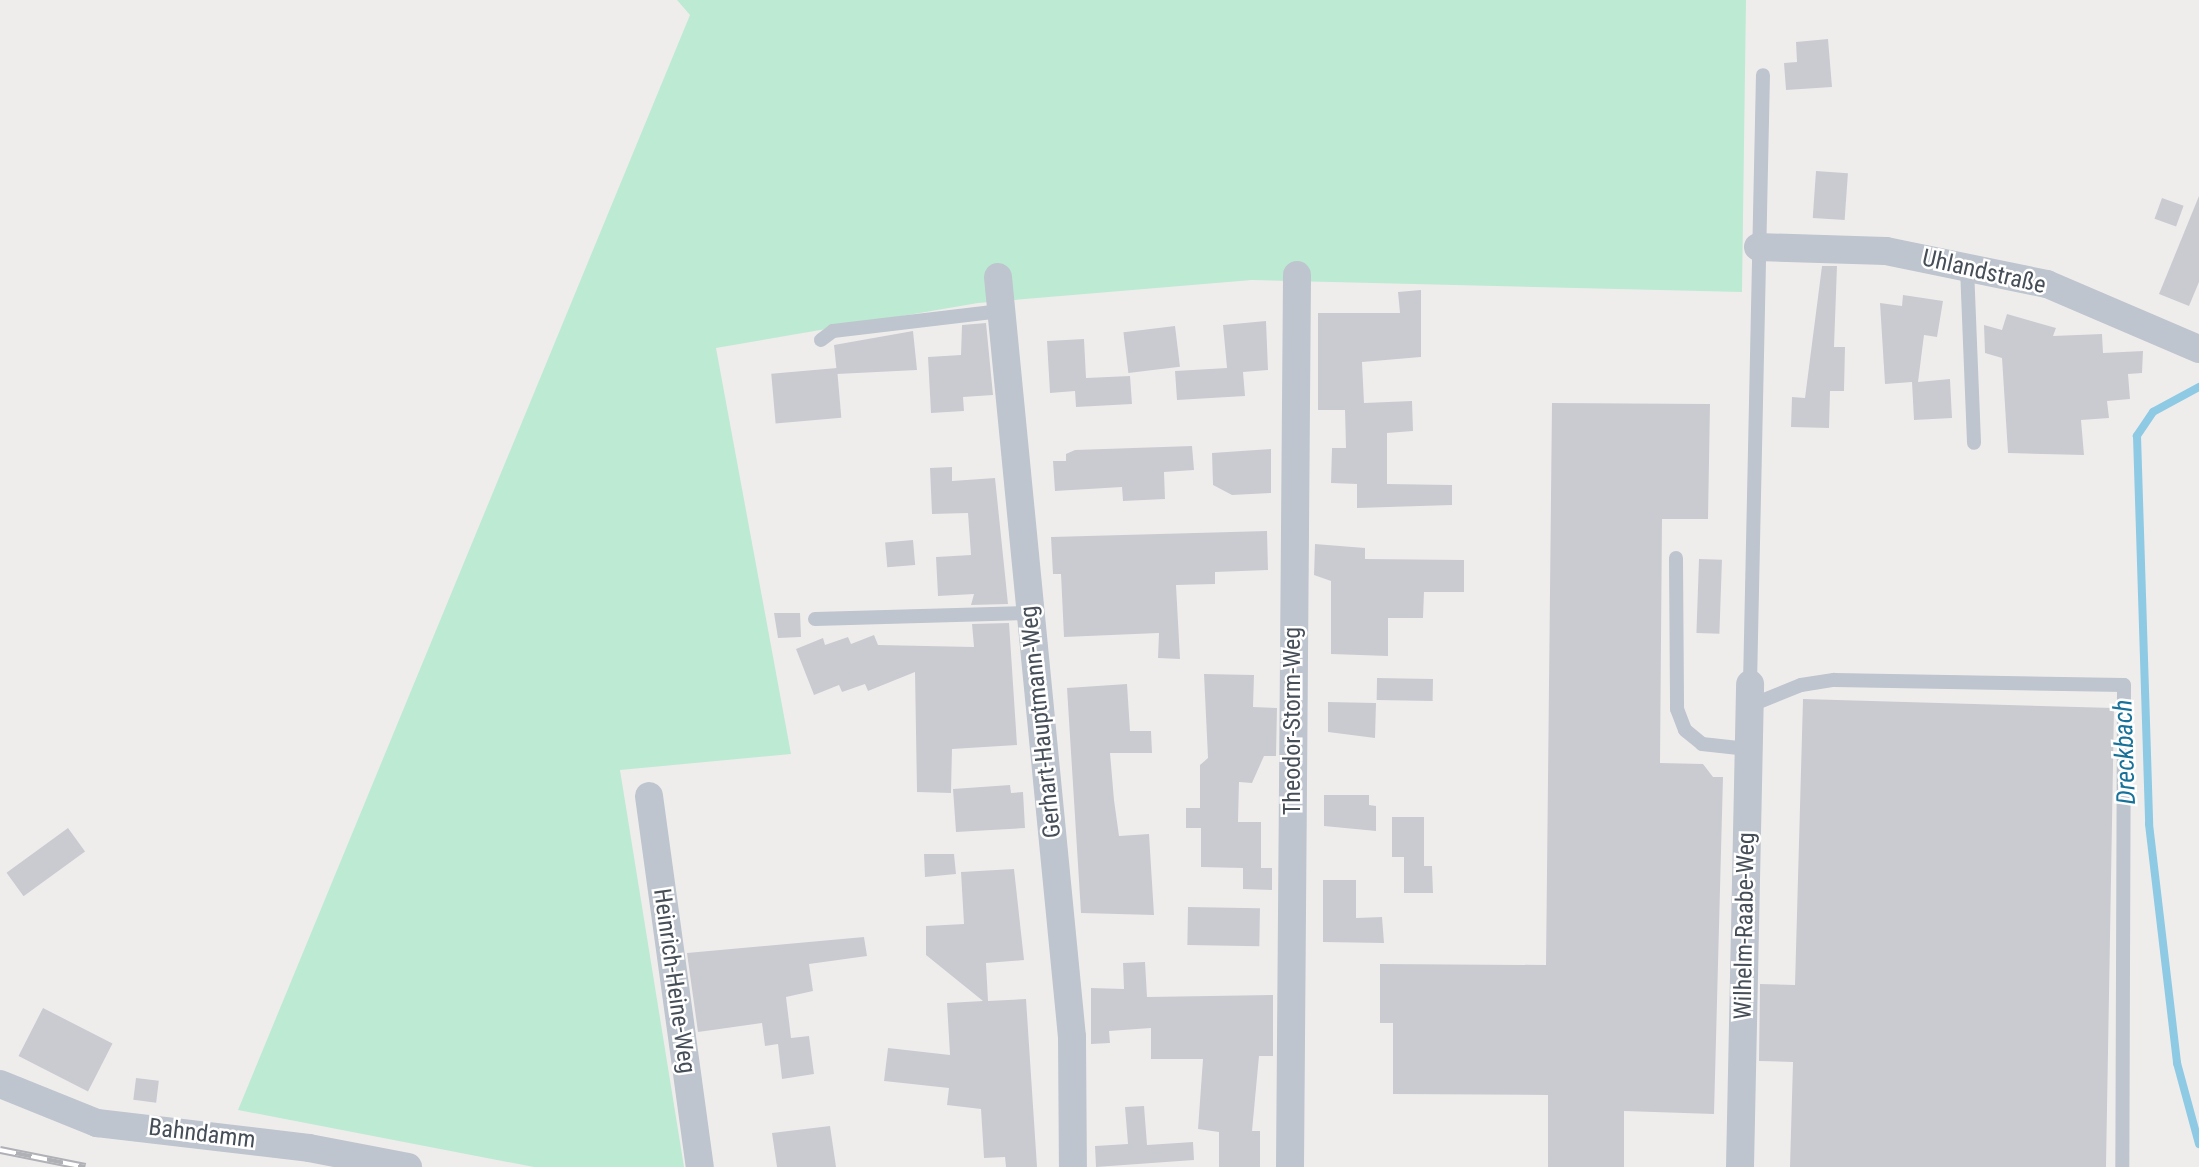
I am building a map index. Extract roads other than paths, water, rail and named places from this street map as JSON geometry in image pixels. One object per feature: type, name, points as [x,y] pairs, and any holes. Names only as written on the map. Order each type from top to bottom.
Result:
[{"type":"street","name":"Uhlandstraße","points":[[1758,247],[1886,251],[2048,284],[2199,349]]},
{"type":"street","name":"Theodor-Storm-Weg","points":[[1290,1167],[1297,275]]},
{"type":"street","name":"Gerhart-Hauptmann-Weg","points":[[998,277],[1072,1037],[1073,1167]]},
{"type":"street","name":"Wilhelm-Raabe-Weg","points":[[1740,1167],[1750,695]]},
{"type":"street","name":"Heinrich-Heine-Weg","points":[[649,796],[700,1167]]},
{"type":"street","name":"Bahndamm","points":[[0,1084],[97,1122],[309,1148],[408,1167]]},
{"type":"lane","points":[[1763,75],[1750,695],[1834,680],[2124,685],[2122,1167]]},
{"type":"lane","points":[[1968,268],[1974,443]]},
{"type":"lane","points":[[821,340],[833,331],[1001,311]]},
{"type":"lane","points":[[1676,558],[1676,709],[1685,730],[1702,744],[1748,749]]},
{"type":"lane","points":[[816,619],[1030,612]]},
{"type":"waterway","name":"Dreckbach","points":[[2199,387],[2153,412],[2137,436],[2149,824],[2177,1063],[2199,1144]]},
{"type":"railway","points":[[0,1150],[85,1167]]}]
